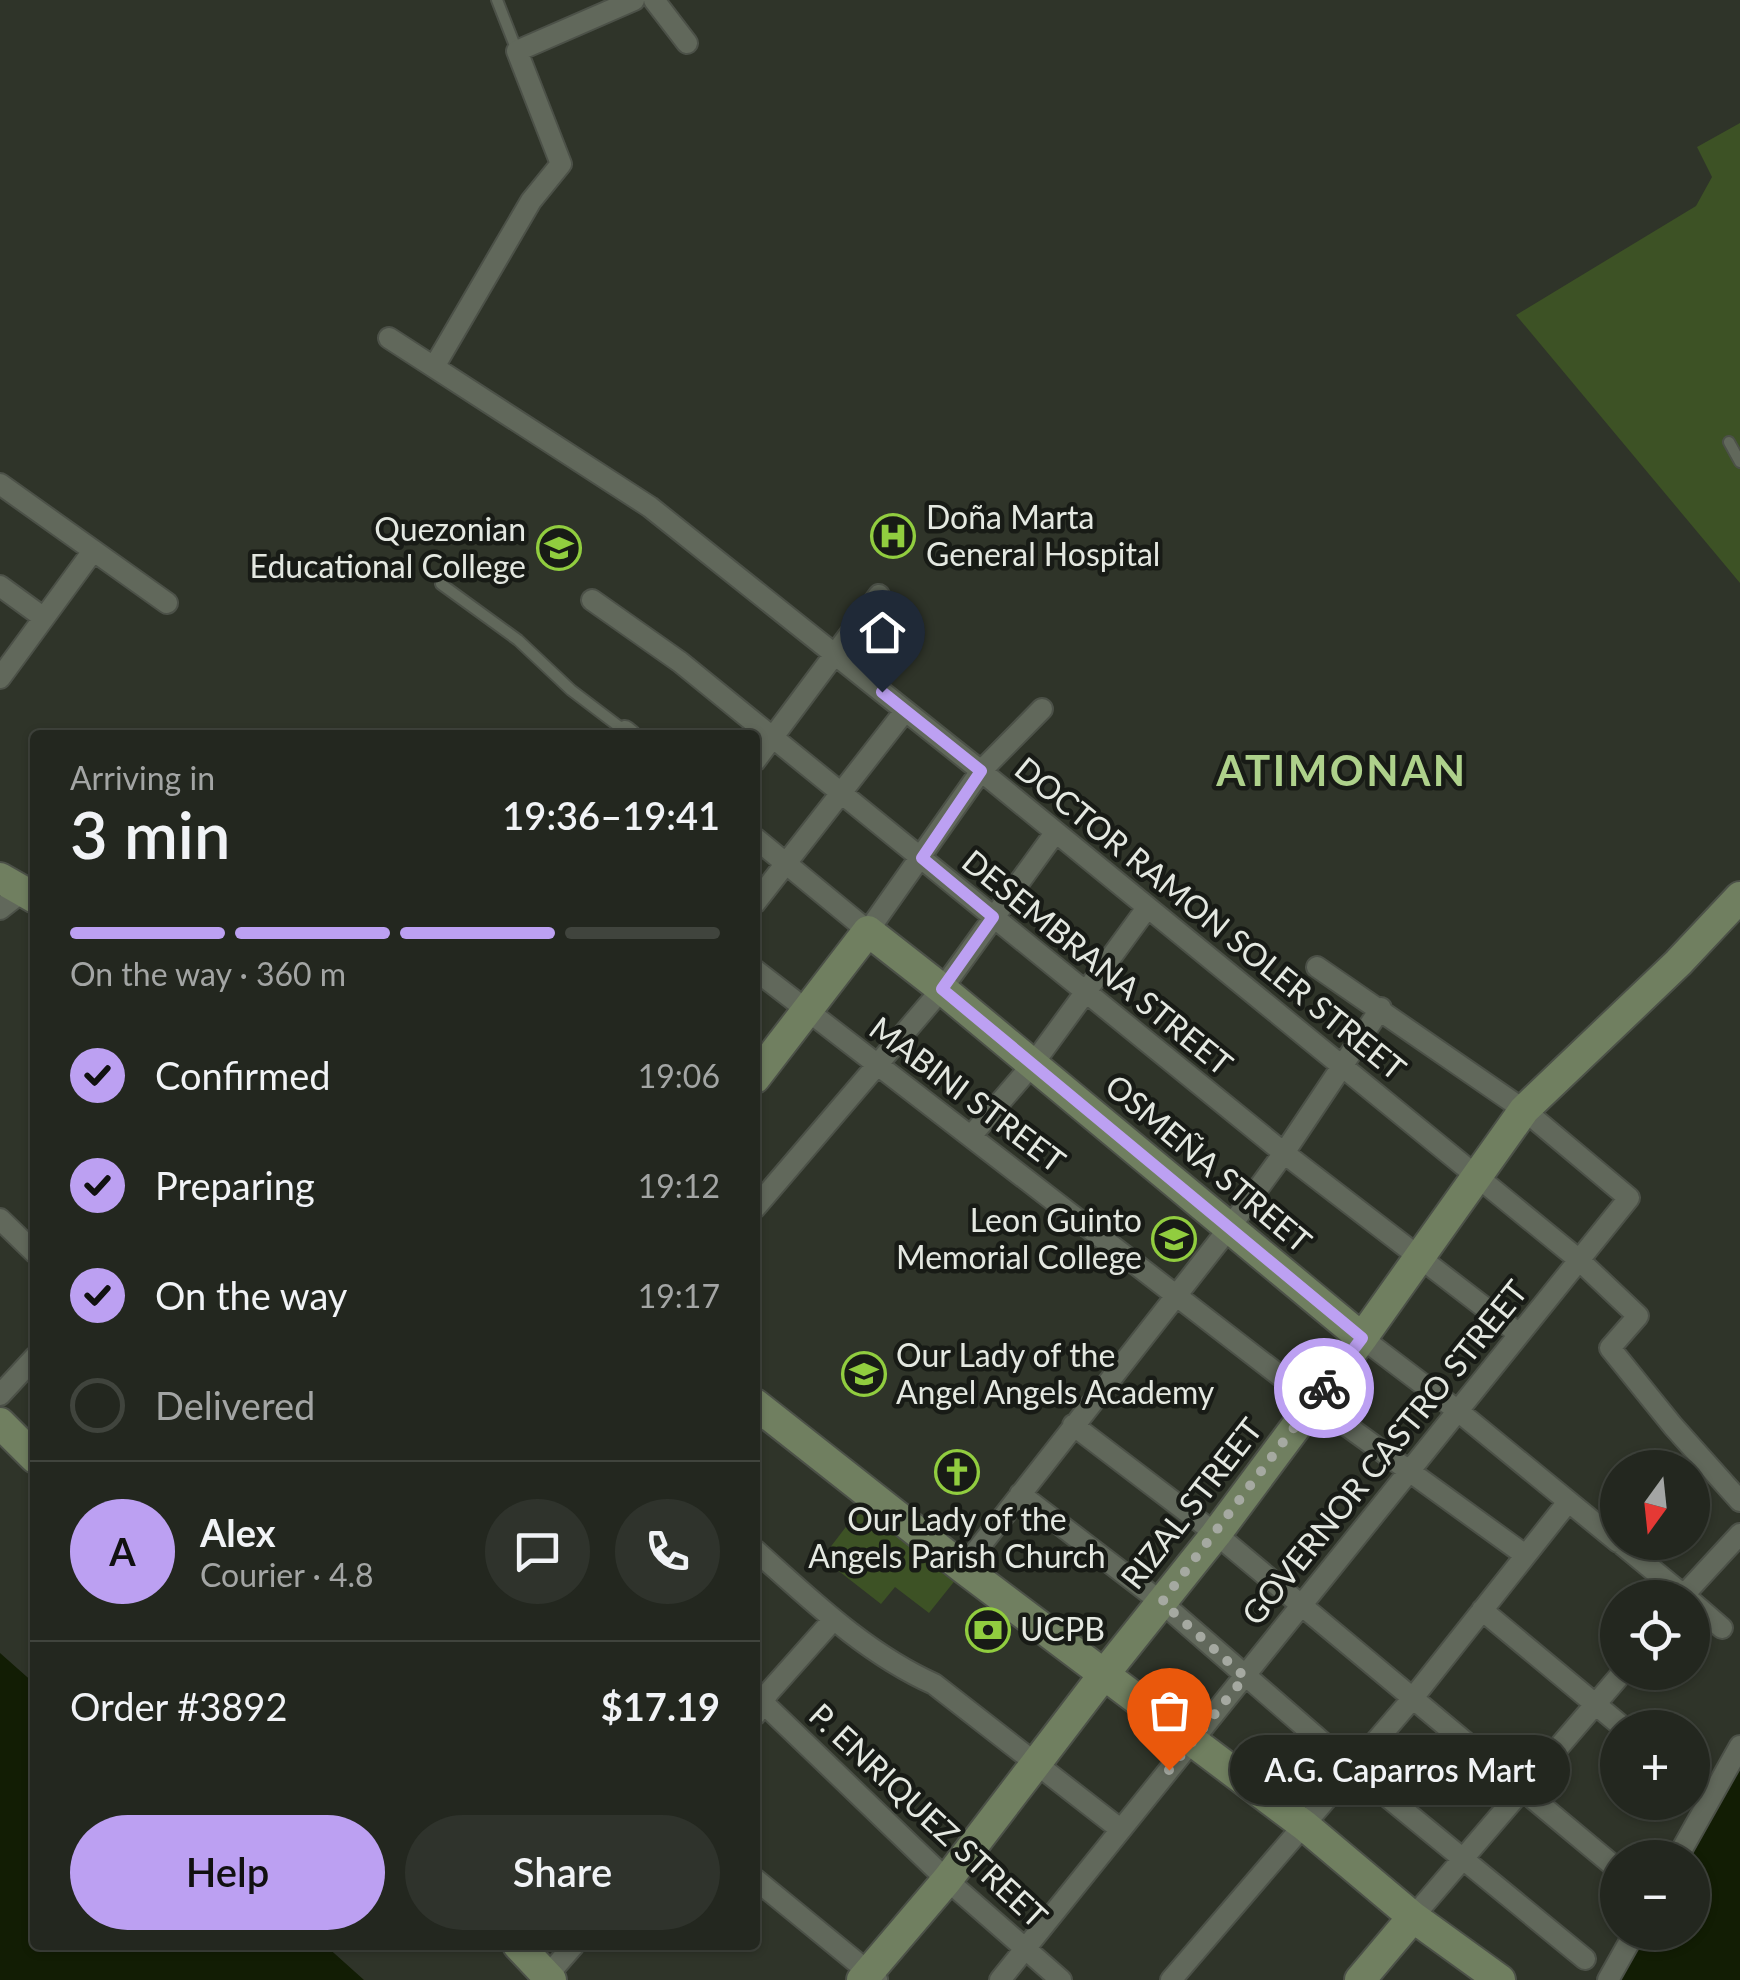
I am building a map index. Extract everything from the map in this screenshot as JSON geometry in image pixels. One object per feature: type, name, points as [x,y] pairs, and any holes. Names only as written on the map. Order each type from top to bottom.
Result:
[{"type":"street","points":[[434,367],[532,202],[562,164],[517,51],[634,0]]},
{"type":"street","points":[[654,0],[687,43]]},
{"type":"street","name":"DOCTOR RAMON SOLER STREET","points":[[388,338],[650,507],[981,771],[1578,1260],[1638,1316],[1610,1348],[1740,1501]]},
{"type":"street","points":[[0,484],[167,603]]},
{"type":"street","points":[[0,678],[93,550]]},
{"type":"street","points":[[0,586],[44,618]]},
{"type":"street","points":[[760,754],[879,595]]},
{"type":"street","name":"DESEMBRANA STREET","points":[[592,600],[680,662],[1284,1154],[1519,1334]]},
{"type":"street","points":[[760,1071],[922,858],[981,771],[1042,709]]},
{"type":"street","points":[[760,896],[905,711]]},
{"type":"street","points":[[760,1202],[942,989],[1055,833]]},
{"type":"street","name":"OSMEÑA STREET","points":[[760,842],[1034,1064],[1362,1338],[1600,1528]]},
{"type":"street","name":"RIZAL STREET","points":[[870,1977],[1216,1534],[1524,1110],[1740,898]]},
{"type":"street","points":[[971,1136],[1034,1064],[1148,908]]},
{"type":"street","points":[[1316,967],[1524,1110]]},
{"type":"street","name":"MABINI STREET","points":[[760,974],[1314,1402],[1525,1556]]},
{"type":"street","points":[[963,1568],[1230,1227],[1284,1154],[1380,1008]]},
{"type":"street","name":"GOVERNOR CASTRO STREET","points":[[1000,1980],[1629,1198],[1524,1110]]},
{"type":"street","points":[[0,1219],[30,1248]]},
{"type":"street","points":[[0,1394],[30,1361]]},
{"type":"street","points":[[760,1408],[963,1568],[1305,1826],[1413,1917],[1500,1980]]},
{"type":"street","points":[[0,1423],[30,1453]]},
{"type":"street","points":[[1073,1425],[1216,1534],[1600,1855]]},
{"type":"street","points":[[1020,1494],[1162,1602],[1350,1767],[1586,1959]]},
{"type":"street","points":[[1171,1980],[1412,1699],[1568,1502]]},
{"type":"street","points":[[1701,1580],[1740,1534]]},
{"type":"street","points":[[760,1554],[833,1620],[901,1669],[934,1684],[1120,1829]]},
{"type":"street","name":"OSMEÑA STREET","points":[[1640,1560],[1664,1580]]},
{"type":"street","points":[[1482,1610],[1603,1710]]},
{"type":"street","name":"OSMEÑA STREET","points":[[1710,1618],[1722,1628]]},
{"type":"street","points":[[760,1700],[833,1620]]},
{"type":"street","points":[[1360,1980],[1608,1690]]},
{"type":"street","name":"P. ENRIQUEZ STREET","points":[[760,1702],[947,1880],[1061,1980]]},
{"type":"street","points":[[1687,1840],[1740,1746]]},
{"type":"street","points":[[760,1883],[870,1977]]},
{"type":"street","points":[[523,1950],[549,1978],[570,1950]]},
{"type":"street","points":[[1608,1980],[1625,1950]]},
{"type":"lane","points":[[496,0],[517,51]]},
{"type":"lane","points":[[1729,442],[1740,462]]},
{"type":"lane","points":[[440,584],[518,640],[571,690],[624,730]]},
{"type":"green space","points":[[1740,123],[1740,583],[1516,315],[1696,206],[1712,177],[1697,147]]},
{"type":"green space","points":[[862,1506],[957,1578],[929,1613],[895,1587],[881,1604],[822,1558]]},
{"type":"shaded area","points":[[0,1653],[30,1680],[30,1950],[331,1950],[364,1980],[0,1980]]},
{"type":"shaded area","points":[[1740,1768],[1740,1980],[1616,1980],[1634,1950],[1710,1950],[1710,1840],[1698,1840]]},
{"type":"way so far","points":[[1169,1770],[1245,1677],[1162,1602],[1324,1388]]},
{"type":"place","name":"Doña Marta General Hospital","points":[[893,536]]},
{"type":"place","name":"Quezonian Educational College","points":[[559,548]]},
{"type":"place","name":"Leon Guinto Memorial College","points":[[1174,1239]]},
{"type":"place","name":"Our Lady of the Angel Angels Academy","points":[[864,1374]]},
{"type":"place","name":"Our Lady of the Angels Parish Church","points":[[957,1472]]},
{"type":"place","name":"UCPB","points":[[988,1630]]},
{"type":"place","name":"A.G. Caparros Mart","points":[[1169,1770]]},
{"type":"district","name":"ATIMONAN","points":[[1342,771]]},
{"type":"route","points":[[882,692],[981,771],[922,858],[993,917],[942,989],[1362,1338],[1324,1388]]}]
